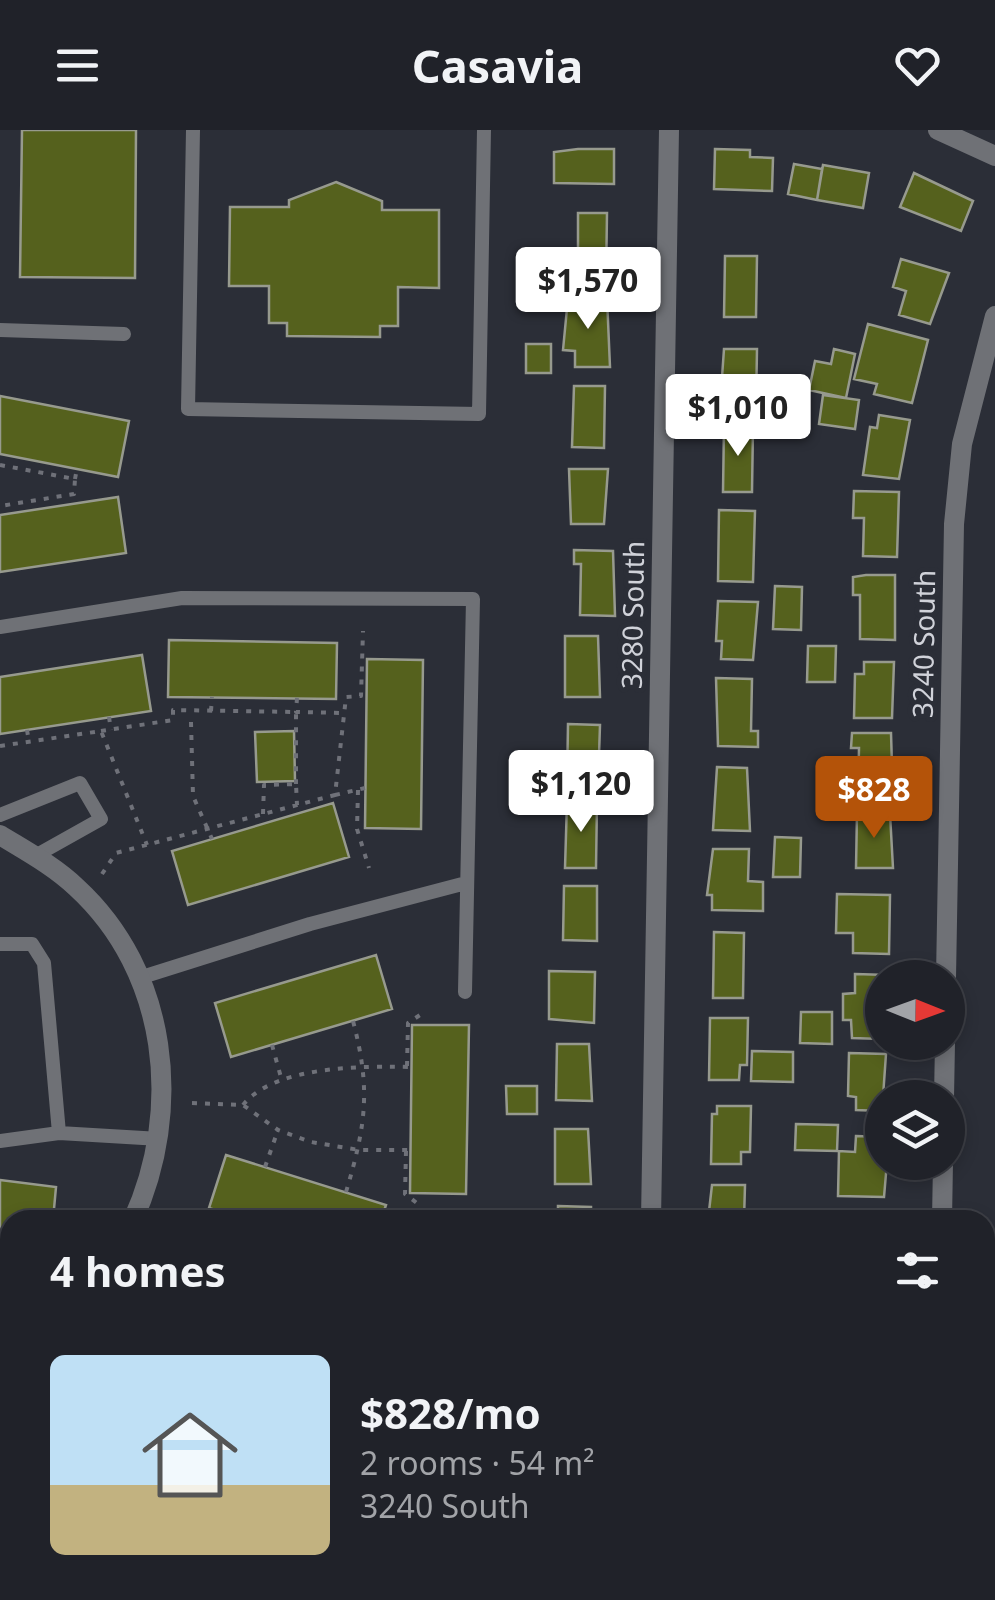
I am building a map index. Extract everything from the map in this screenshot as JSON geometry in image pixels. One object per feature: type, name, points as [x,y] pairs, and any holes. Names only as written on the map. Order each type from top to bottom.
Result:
[{"type":"street","name":"3280 South","points":[[651,1210],[669,130]]},
{"type":"street","points":[[938,130],[995,156]]},
{"type":"street","name":"3240 South","points":[[946,960],[954,524],[962,444],[995,316]]},
{"type":"street","points":[[0,835],[35,856],[96,908],[139,978],[159,1043],[164,1108],[160,1139],[137,1210]]},
{"type":"street","points":[[942,1210],[943,1180]]},
{"type":"lane","points":[[193,130],[188,409],[479,414],[484,130]]},
{"type":"lane","points":[[0,330],[124,334]]},
{"type":"lane","points":[[0,627],[182,598],[472,599],[465,992]]},
{"type":"lane","points":[[0,815],[80,783],[100,819],[35,856]]},
{"type":"lane","points":[[139,978],[310,924],[466,882]]},
{"type":"lane","points":[[0,944],[32,944],[44,963],[59,1133]]},
{"type":"lane","points":[[0,1141],[59,1133],[160,1139]]},
{"type":"path","points":[[0,465],[75,479]]},
{"type":"path","points":[[76,504],[77,468]]},
{"type":"path","points":[[0,506],[74,494]]},
{"type":"path","points":[[360,696],[363,630]]},
{"type":"path","points":[[335,796],[346,697],[360,696],[366,701]]},
{"type":"path","points":[[212,698],[212,711]]},
{"type":"path","points":[[296,698],[297,805]]},
{"type":"path","points":[[101,731],[173,720],[173,710],[344,713]]},
{"type":"path","points":[[109,717],[111,730]]},
{"type":"path","points":[[191,722],[193,796],[212,838]]},
{"type":"path","points":[[27,730],[30,742]]},
{"type":"path","points":[[263,814],[264,785],[296,784]]},
{"type":"path","points":[[102,874],[116,854],[365,788]]},
{"type":"path","points":[[358,790],[357,829],[369,868]]},
{"type":"path","points":[[243,1105],[282,1081],[364,1066],[410,1066],[408,1023],[426,1011]]},
{"type":"path","points":[[346,1192],[367,1105],[364,1066],[352,1021]]},
{"type":"path","points":[[272,1045],[282,1081]]},
{"type":"path","points":[[192,1103],[243,1105],[278,1130],[359,1150],[408,1150],[405,1194],[422,1207]]},
{"type":"path","points":[[266,1167],[278,1130]]},
{"type":"building","points":[[22,130],[136,130],[135,278],[20,277]]},
{"type":"building","points":[[614,149],[614,184],[554,183],[554,152]]},
{"type":"building","points":[[715,149],[750,150],[750,157],[773,158],[772,191],[714,189]]},
{"type":"building","points":[[794,164],[822,169],[817,200],[788,194]]},
{"type":"building","points":[[823,165],[869,173],[863,208],[817,200]]},
{"type":"building","points":[[914,173],[973,201],[961,231],[900,207]]},
{"type":"building","points":[[336,182],[382,201],[382,210],[439,210],[439,288],[398,287],[398,326],[380,326],[380,337],[287,336],[287,323],[269,323],[269,286],[229,286],[230,207],[289,207],[289,200]]},
{"type":"building","points":[[578,213],[607,213],[606,281],[578,281]]},
{"type":"building","points":[[725,256],[757,256],[756,317],[724,317]]},
{"type":"building","points":[[901,259],[949,273],[930,324],[899,315],[906,291],[893,287]]},
{"type":"building","points":[[568,298],[607,298],[610,367],[575,367],[575,351],[563,350]]},
{"type":"building","points":[[868,324],[928,340],[912,403],[874,394],[877,384],[854,379]]},
{"type":"building","points":[[526,344],[551,344],[551,373],[526,373]]},
{"type":"building","points":[[724,349],[757,349],[756,406],[720,406]]},
{"type":"building","points":[[834,349],[855,354],[846,398],[809,390],[815,361],[831,364]]},
{"type":"building","points":[[574,386],[605,386],[604,448],[572,447]]},
{"type":"building","points":[[823,395],[859,400],[855,429],[819,424]]},
{"type":"building","points":[[0,396],[129,421],[118,477],[0,454]]},
{"type":"building","points":[[879,415],[910,420],[899,479],[863,475],[870,427],[877,428]]},
{"type":"building","points":[[724,426],[753,427],[752,492],[723,492]]},
{"type":"building","points":[[569,469],[608,469],[604,524],[571,524]]},
{"type":"building","points":[[854,491],[899,492],[897,557],[863,556],[864,518],[853,518]]},
{"type":"building","points":[[118,497],[126,553],[0,572],[0,515]]},
{"type":"building","points":[[719,510],[755,511],[753,582],[718,581]]},
{"type":"building","points":[[574,550],[613,551],[615,616],[580,615],[581,564],[574,564]]},
{"type":"building","points":[[895,575],[895,640],[860,639],[860,595],[853,595],[853,577]]},
{"type":"building","points":[[775,586],[802,587],[801,630],[773,629]]},
{"type":"building","points":[[718,601],[758,602],[753,660],[721,659],[722,641],[716,641]]},
{"type":"building","points":[[565,636],[598,636],[600,697],[565,697]]},
{"type":"building","points":[[169,640],[337,643],[336,699],[168,697]]},
{"type":"building","points":[[808,646],[836,646],[835,682],[807,682]]},
{"type":"building","points":[[142,655],[151,711],[0,734],[0,677]]},
{"type":"building","points":[[367,659],[423,660],[421,829],[365,828]]},
{"type":"building","points":[[864,662],[894,662],[892,718],[854,718],[855,674],[864,674]]},
{"type":"building","points":[[716,678],[752,679],[751,731],[758,731],[758,747],[718,746]]},
{"type":"building","points":[[568,724],[600,725],[598,786],[567,785]]},
{"type":"building","points":[[294,731],[295,781],[257,782],[255,732]]},
{"type":"building","points":[[852,733],[891,733],[893,799],[858,799],[859,748],[851,748]]},
{"type":"building","points":[[717,767],[747,768],[750,831],[713,830]]},
{"type":"building","points":[[567,802],[597,802],[596,868],[565,868]]},
{"type":"building","points":[[333,803],[349,857],[188,905],[172,851]]},
{"type":"building","points":[[857,813],[890,814],[893,868],[856,868]]},
{"type":"building","points":[[775,837],[801,838],[800,877],[773,877]]},
{"type":"building","points":[[713,849],[749,849],[748,881],[763,882],[763,911],[712,910],[712,895],[707,895]]},
{"type":"building","points":[[564,886],[597,886],[597,941],[563,940]]},
{"type":"building","points":[[837,894],[890,895],[889,954],[853,953],[853,933],[836,933]]},
{"type":"building","points":[[714,932],[744,933],[743,998],[713,998]]},
{"type":"building","points":[[376,955],[392,1009],[231,1057],[215,1003]]},
{"type":"building","points":[[549,971],[595,972],[594,1023],[549,1019]]},
{"type":"building","points":[[855,974],[865,974],[865,1038],[852,1038],[851,1020],[843,1020],[843,994],[855,993]]},
{"type":"building","points":[[801,1012],[832,1012],[832,1044],[800,1043]]},
{"type":"building","points":[[710,1018],[748,1018],[747,1065],[740,1065],[739,1080],[709,1080]]},
{"type":"building","points":[[412,1025],[469,1025],[466,1194],[410,1193]]},
{"type":"building","points":[[557,1044],[589,1044],[592,1101],[556,1100]]},
{"type":"building","points":[[752,1051],[793,1052],[793,1082],[751,1081]]},
{"type":"building","points":[[849,1053],[865,1053],[865,1060],[886,1060],[884,1080],[865,1080],[865,1110],[856,1110],[856,1097],[848,1096]]},
{"type":"building","points":[[506,1086],[537,1086],[537,1114],[507,1114]]},
{"type":"building","points":[[717,1106],[751,1106],[750,1152],[741,1152],[741,1164],[711,1164],[712,1114],[717,1114]]},
{"type":"building","points":[[796,1124],[838,1125],[837,1151],[795,1150]]},
{"type":"building","points":[[555,1129],[588,1129],[591,1184],[555,1184]]},
{"type":"building","points":[[856,1136],[865,1136],[865,1180],[885,1180],[884,1197],[838,1196],[839,1151],[855,1152]]},
{"type":"building","points":[[226,1155],[386,1205],[384,1210],[209,1208]]},
{"type":"building","points":[[0,1180],[56,1187],[54,1209],[62,1210],[0,1210]]},
{"type":"building","points":[[712,1185],[745,1185],[744,1210],[709,1210]]},
{"type":"building","points":[[558,1206],[591,1207],[591,1210],[558,1210]]}]
